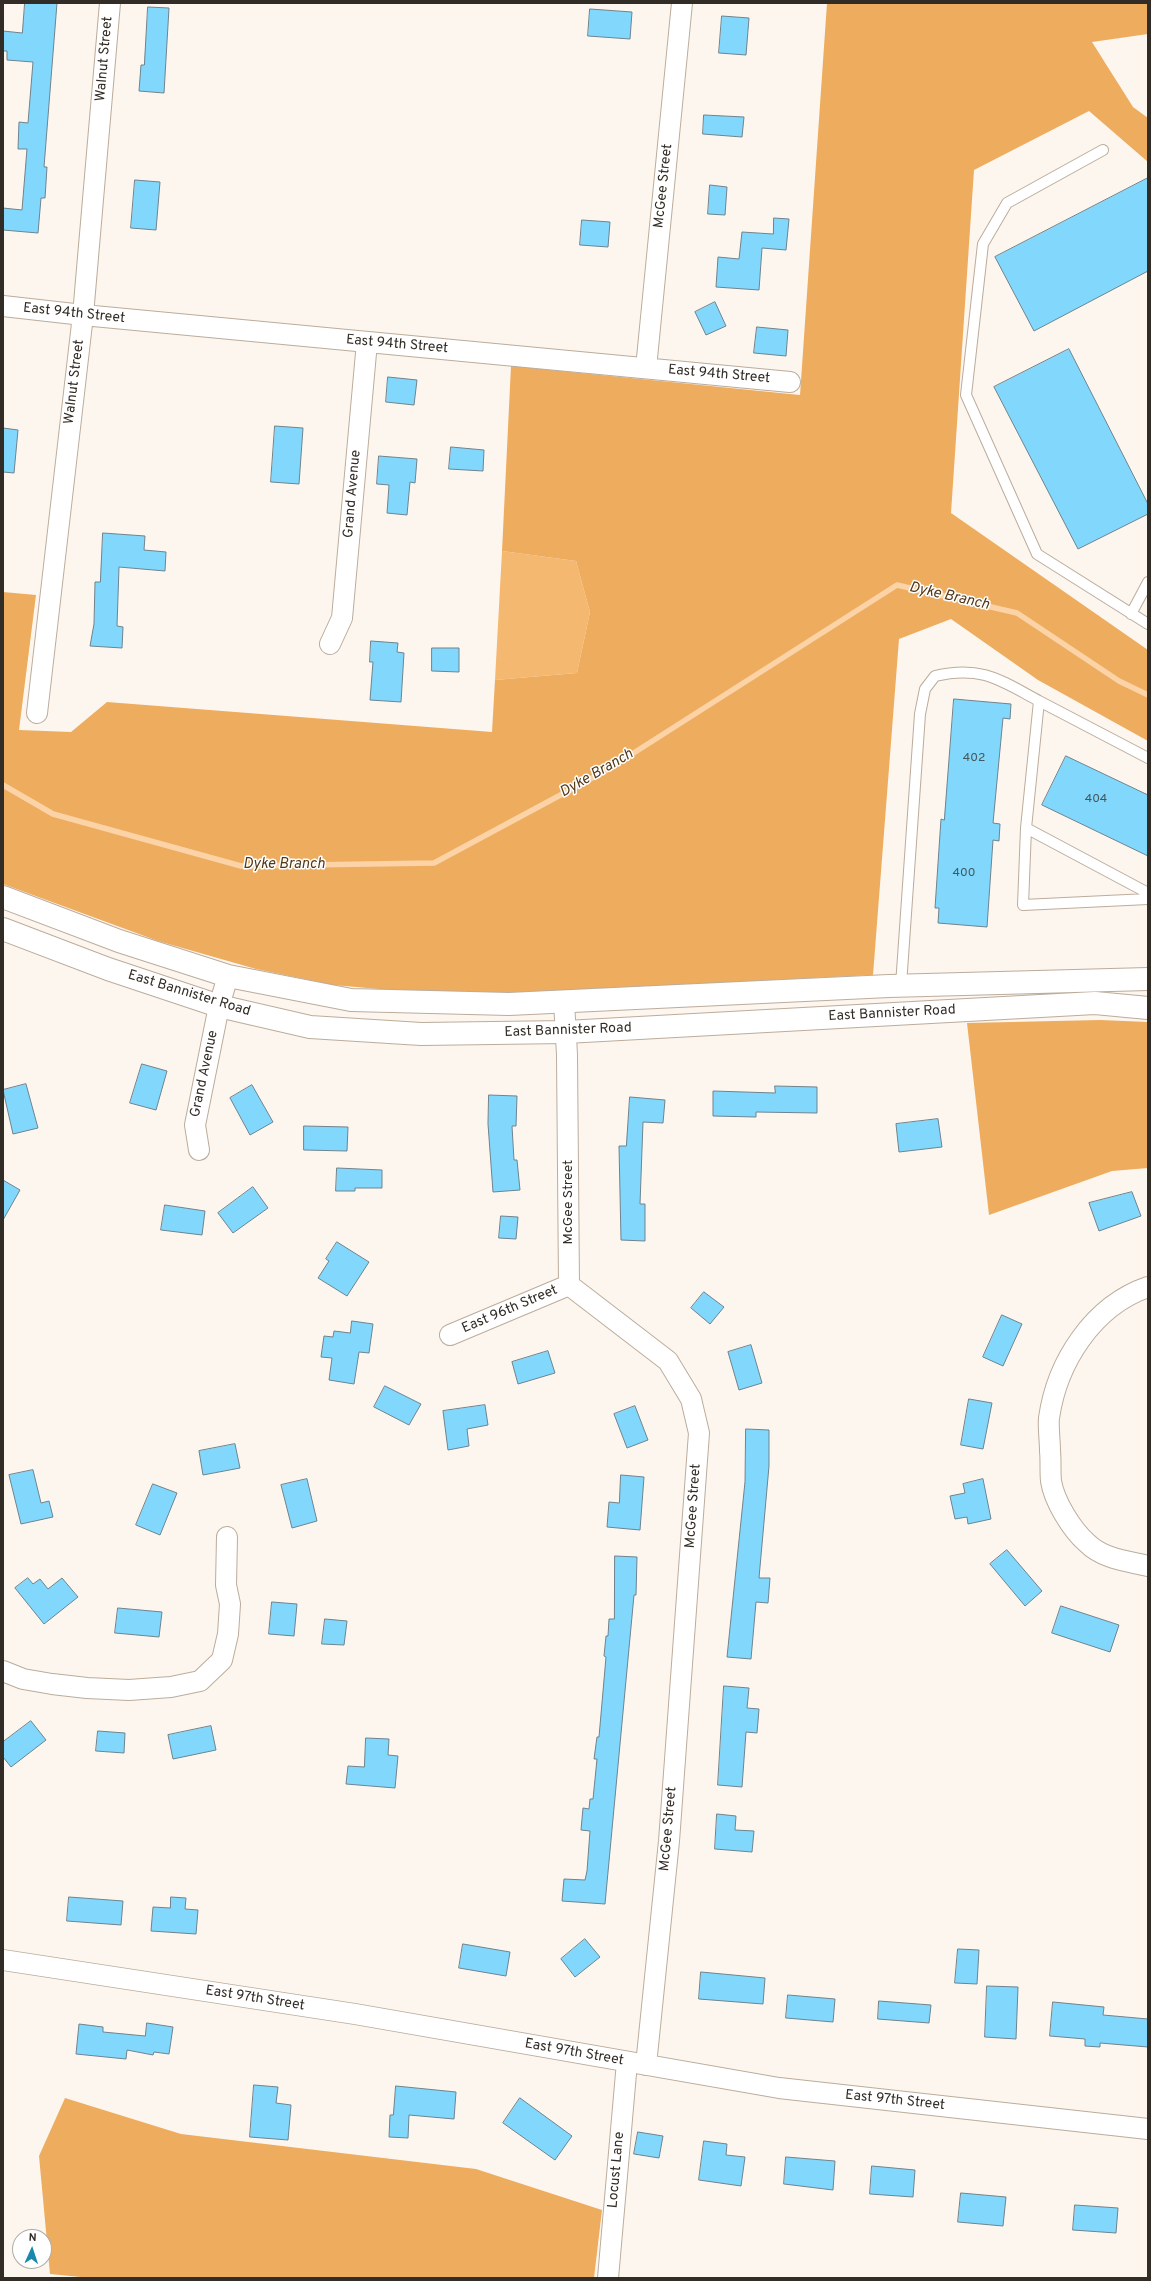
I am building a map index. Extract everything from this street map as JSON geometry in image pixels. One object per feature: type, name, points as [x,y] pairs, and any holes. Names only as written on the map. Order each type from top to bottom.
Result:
[{"type":"main road","name":"East Bannister Road","points":[[3,897],[119,941],[228,976],[351,1000],[509,1004],[901,985],[1148,979]]},
{"type":"main road","name":"East Bannister Road","points":[[3,929],[108,969],[220,1006],[310,1027],[421,1034],[566,1032],[1095,1003],[1148,1008]]},
{"type":"street","name":"Walnut Street","points":[[37,713],[82,315],[110,3]]},
{"type":"street","name":"McGee Street","points":[[646,368],[682,3]]},
{"type":"street","name":"East 94th Street","points":[[3,306],[82,315],[790,382]]},
{"type":"street","name":"Grand Avenue","points":[[330,644],[342,618],[367,342]]},
{"type":"street","name":"Grand Avenue","points":[[199,1150],[195,1125],[220,1006],[228,976]]},
{"type":"street","name":"McGee Street","points":[[564,1001],[566,1032],[569,1285],[668,1361],[691,1399],[699,1433],[669,1841],[646,2065]]},
{"type":"street","name":"East 96th Street","points":[[450,1336],[569,1285]]},
{"type":"street","points":[[1148,1287],[1111,1307],[1087,1330],[1064,1364],[1055,1387],[1049,1419],[1051,1483],[1068,1523],[1087,1544],[1105,1556],[1148,1566]]},
{"type":"street","points":[[3,1671],[23,1679],[87,1688],[136,1689],[171,1687],[200,1681],[222,1660],[228,1634],[230,1604],[226,1585],[227,1538]]},
{"type":"street","name":"East 97th Street","points":[[3,1960],[355,2014],[779,2088],[1148,2129]]},
{"type":"street","name":"Locust Lane","points":[[608,2278],[627,2062]]},
{"type":"lane","points":[[1103,150],[1008,203],[984,244],[966,395],[1037,554],[1148,624]]},
{"type":"lane","points":[[1131,614],[1148,582]]},
{"type":"lane","points":[[901,985],[920,714],[925,689],[935,676],[955,671],[975,672],[997,678],[1148,758]]},
{"type":"lane","points":[[1039,701],[1026,828],[1023,905],[1148,899]]},
{"type":"lane","points":[[1026,828],[1148,894]]},
{"type":"shaded area","points":[[827,3],[1148,3],[1148,34],[1092,42],[1133,107],[1148,118],[1148,162],[1089,111],[974,170],[951,513],[1148,650],[1148,741],[1038,680],[951,619],[899,639],[873,975],[496,994],[402,991],[333,985],[256,969],[158,941],[3,884],[3,592],[36,595],[19,730],[71,732],[107,702],[492,732],[495,680],[577,673],[590,612],[576,561],[502,551],[511,366],[800,395]]},
{"type":"shaded area","points":[[502,551],[576,561],[590,612],[577,673],[495,680]]},
{"type":"shaded area","points":[[1100,1020],[1148,1022],[1148,1168],[1112,1171],[989,1215],[967,1023]]},
{"type":"shaded area","points":[[65,2098],[181,2134],[476,2169],[602,2210],[594,2278],[91,2278],[50,2274],[50,2269],[52,2269],[52,2229],[46,2229],[39,2156]]},
{"type":"building","points":[[25,3],[57,3],[44,167],[47,167],[45,198],[41,198],[38,233],[3,230],[3,208],[22,210],[27,149],[18,149],[19,122],[28,123],[33,62],[7,60],[7,51],[3,51],[3,31],[22,33]]},
{"type":"building","points":[[148,7],[169,8],[164,93],[139,91],[141,65],[144,65]]},
{"type":"building","points":[[590,9],[632,12],[630,39],[588,36]]},
{"type":"building","points":[[722,16],[749,18],[746,55],[719,53]]},
{"type":"building","points":[[704,115],[744,117],[742,137],[703,134]]},
{"type":"building","points":[[1148,178],[1148,271],[1034,331],[995,257]]},
{"type":"building","points":[[135,180],[160,182],[156,230],[131,228]]},
{"type":"building","points":[[710,185],[727,187],[725,215],[708,214]]},
{"type":"building","points":[[774,218],[789,219],[786,250],[762,248],[759,290],[716,287],[718,257],[739,259],[742,232],[773,234]]},
{"type":"building","points":[[582,220],[610,222],[608,247],[580,245]]},
{"type":"building","points":[[715,302],[726,326],[706,335],[695,312]]},
{"type":"building","points":[[757,327],[788,330],[786,356],[754,353]]},
{"type":"building","points":[[1069,349],[1148,504],[1148,514],[1078,549],[994,387]]},
{"type":"building","points":[[388,377],[417,380],[414,405],[386,402]]},
{"type":"building","points":[[275,426],[303,428],[299,484],[271,482]]},
{"type":"building","points":[[3,428],[18,430],[14,473],[3,472]]},
{"type":"building","points":[[451,447],[484,450],[483,471],[449,469]]},
{"type":"building","points":[[379,456],[417,459],[415,483],[410,482],[407,515],[387,513],[389,485],[377,484]]},
{"type":"building","points":[[103,533],[145,536],[144,550],[166,552],[165,571],[119,567],[117,626],[123,627],[122,648],[90,646],[94,624],[95,582],[100,582]]},
{"type":"building","points":[[371,641],[398,643],[397,652],[404,653],[401,702],[370,700],[373,662],[370,662]]},
{"type":"building","points":[[432,648],[459,648],[459,672],[432,671]]},
{"type":"building","points":[[954,699],[1011,704],[1010,719],[1003,718],[993,823],[1000,824],[999,841],[993,840],[987,927],[938,923],[939,908],[935,908],[941,819],[944,820]]},
{"type":"building","points":[[1066,756],[1148,795],[1148,856],[1042,805]]},
{"type":"building","points":[[142,1064],[167,1071],[156,1110],[130,1103]]},
{"type":"building","points":[[26,1084],[38,1128],[13,1134],[3,1090]]},
{"type":"building","points":[[252,1085],[273,1122],[250,1135],[230,1098]]},
{"type":"building","points":[[775,1086],[817,1087],[817,1113],[756,1112],[756,1117],[713,1116],[713,1091],[775,1093]]},
{"type":"building","points":[[489,1095],[517,1096],[516,1126],[512,1126],[514,1160],[517,1160],[520,1190],[493,1192],[488,1124]]},
{"type":"building","points":[[630,1097],[665,1100],[663,1123],[643,1122],[640,1204],[645,1204],[645,1241],[621,1240],[619,1146],[626,1146]]},
{"type":"building","points":[[938,1119],[942,1147],[899,1152],[896,1124]]},
{"type":"building","points":[[304,1126],[348,1127],[347,1151],[304,1150]]},
{"type":"building","points":[[337,1168],[382,1170],[382,1188],[355,1188],[355,1191],[336,1191]]},
{"type":"building","points":[[3,1180],[20,1190],[3,1220]]},
{"type":"building","points":[[253,1187],[268,1208],[233,1233],[218,1213]]},
{"type":"building","points":[[1132,1192],[1141,1216],[1099,1231],[1089,1203]]},
{"type":"building","points":[[165,1205],[205,1211],[202,1235],[161,1230]]},
{"type":"building","points":[[501,1216],[518,1217],[516,1239],[499,1238]]},
{"type":"building","points":[[337,1242],[369,1262],[347,1296],[318,1278],[329,1261],[326,1259]]},
{"type":"building","points":[[704,1292],[724,1307],[710,1324],[691,1308]]},
{"type":"building","points":[[1002,1315],[1022,1324],[1003,1366],[983,1357]]},
{"type":"building","points":[[352,1321],[373,1324],[369,1353],[359,1352],[354,1384],[329,1380],[332,1358],[321,1357],[324,1336],[333,1337],[334,1331],[350,1333]]},
{"type":"building","points":[[751,1345],[762,1383],[739,1390],[728,1352]]},
{"type":"building","points":[[548,1351],[555,1373],[518,1384],[512,1362]]},
{"type":"building","points":[[385,1386],[421,1404],[409,1425],[374,1407]]},
{"type":"building","points":[[969,1399],[992,1403],[983,1449],[961,1445]]},
{"type":"building","points":[[485,1405],[488,1425],[467,1429],[469,1446],[448,1450],[443,1411]]},
{"type":"building","points":[[635,1406],[648,1440],[627,1448],[614,1414]]},
{"type":"building","points":[[746,1429],[769,1430],[769,1466],[759,1578],[770,1578],[768,1603],[756,1602],[751,1659],[727,1657],[745,1482]]},
{"type":"building","points":[[235,1444],[240,1468],[203,1475],[199,1451]]},
{"type":"building","points":[[33,1470],[41,1503],[49,1501],[53,1517],[21,1524],[9,1475]]},
{"type":"building","points":[[621,1475],[644,1477],[640,1530],[607,1527],[609,1502],[619,1503]]},
{"type":"building","points":[[307,1479],[317,1521],[292,1528],[281,1485]]},
{"type":"building","points":[[983,1479],[991,1519],[968,1524],[967,1517],[955,1519],[950,1496],[965,1493],[963,1484]]},
{"type":"building","points":[[153,1484],[177,1493],[160,1535],[136,1525]]},
{"type":"building","points":[[1007,1550],[1042,1591],[1025,1606],[990,1564]]},
{"type":"building","points":[[615,1556],[637,1557],[636,1595],[634,1595],[605,1904],[562,1901],[564,1879],[585,1880],[587,1871],[590,1831],[581,1830],[583,1808],[589,1809],[590,1799],[593,1799],[597,1759],[594,1759],[597,1737],[599,1737],[606,1657],[604,1656],[606,1636],[608,1636],[609,1619],[614,1619]]},
{"type":"building","points":[[28,1578],[33,1584],[40,1579],[48,1589],[62,1578],[78,1597],[44,1624],[15,1588]]},
{"type":"building","points":[[272,1602],[297,1604],[294,1636],[269,1634]]},
{"type":"building","points":[[1061,1606],[1119,1625],[1110,1652],[1052,1633]]},
{"type":"building","points":[[118,1608],[162,1612],[159,1637],[115,1633]]},
{"type":"building","points":[[325,1619],[347,1621],[344,1645],[322,1644]]},
{"type":"building","points":[[724,1686],[749,1688],[747,1708],[759,1709],[757,1733],[746,1732],[742,1787],[718,1785]]},
{"type":"building","points":[[31,1721],[46,1740],[11,1767],[3,1757],[3,1742]]},
{"type":"building","points":[[211,1726],[216,1750],[173,1759],[168,1735]]},
{"type":"building","points":[[98,1731],[125,1733],[124,1753],[96,1751]]},
{"type":"building","points":[[366,1738],[389,1739],[388,1755],[398,1756],[395,1788],[346,1784],[348,1766],[364,1767]]},
{"type":"building","points":[[717,1814],[736,1816],[735,1830],[754,1831],[752,1852],[715,1849]]},
{"type":"building","points":[[69,1897],[123,1901],[121,1925],[67,1921]]},
{"type":"building","points":[[171,1897],[186,1898],[185,1909],[198,1910],[196,1934],[151,1931],[153,1907],[170,1908]]},
{"type":"building","points":[[585,1939],[600,1957],[575,1977],[561,1959]]},
{"type":"building","points":[[463,1944],[510,1952],[506,1976],[459,1968]]},
{"type":"building","points":[[958,1949],[979,1950],[977,1984],[955,1983]]},
{"type":"building","points":[[701,1972],[765,1978],[763,2004],[699,1999]]},
{"type":"building","points":[[987,1986],[1018,1987],[1016,2039],[985,2037]]},
{"type":"building","points":[[788,1995],[835,1999],[833,2022],[786,2018]]},
{"type":"building","points":[[879,2001],[931,2005],[929,2023],[878,2019]]},
{"type":"building","points":[[1053,2002],[1104,2007],[1103,2015],[1148,2019],[1148,2047],[1100,2043],[1100,2047],[1085,2046],[1085,2039],[1050,2036]]},
{"type":"building","points":[[147,2023],[173,2027],[169,2054],[154,2052],[153,2055],[127,2050],[126,2059],[76,2054],[79,2024],[103,2027],[103,2032],[145,2036]]},
{"type":"building","points":[[254,2085],[278,2087],[276,2103],[291,2105],[288,2140],[250,2137]]},
{"type":"building","points":[[396,2086],[456,2092],[454,2119],[409,2115],[408,2138],[389,2137],[390,2115],[393,2115]]},
{"type":"building","points":[[520,2098],[572,2136],[555,2160],[503,2123]]},
{"type":"building","points":[[638,2132],[663,2136],[659,2158],[634,2154]]},
{"type":"building","points":[[704,2141],[727,2144],[726,2155],[745,2157],[741,2186],[699,2180]]},
{"type":"building","points":[[786,2157],[835,2161],[833,2190],[784,2184]]},
{"type":"building","points":[[872,2166],[915,2170],[913,2197],[870,2194]]},
{"type":"building","points":[[961,2193],[1006,2197],[1003,2226],[958,2222]]},
{"type":"building","points":[[1075,2205],[1118,2208],[1116,2233],[1073,2230]]},
{"type":"waterway","name":"Dyke Branch","points":[[3,785],[53,814],[241,866],[434,863],[607,770],[897,585],[1017,613],[1119,681],[1148,695]]}]
